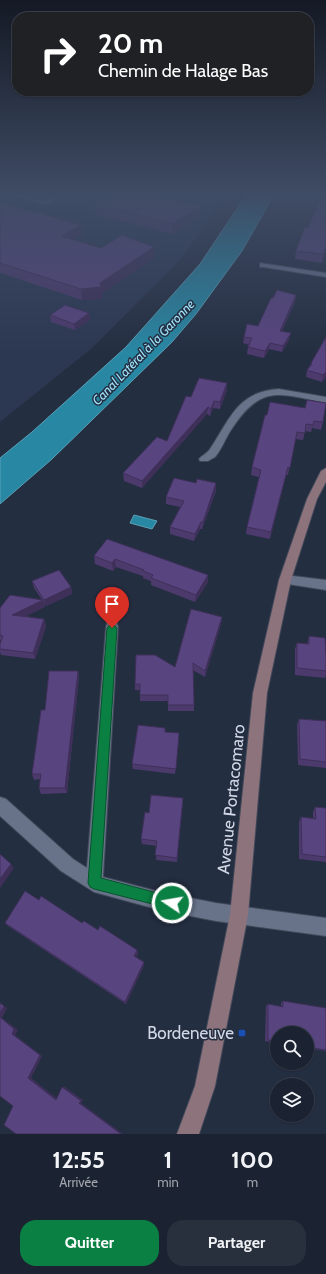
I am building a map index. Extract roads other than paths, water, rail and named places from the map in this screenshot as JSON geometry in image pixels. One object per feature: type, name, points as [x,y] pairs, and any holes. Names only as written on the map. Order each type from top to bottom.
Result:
[{"type":"street","points":[[262,265],[326,275]]},
{"type":"street","points":[[204,459],[212,456],[224,433],[252,398],[265,392],[326,400]]},
{"type":"street","name":"Avenue Portacomaro","points":[[188,1134],[205,1086],[239,915],[260,693],[285,580],[312,499],[326,471]]},
{"type":"street","points":[[285,580],[326,585]]},
{"type":"street","points":[[94,883],[112,628]]},
{"type":"street","points":[[0,805],[67,865],[94,883],[160,901],[216,912],[326,927]]},
{"type":"water","name":"Canal Latéral à la Garonne","points":[[211,248],[244,248],[196,314],[172,342],[52,459],[0,504],[0,458],[32,432],[126,347],[200,264]]},
{"type":"water","points":[[134,515],[157,521],[152,529],[130,523]]},
{"type":"place","name":"Bordeneuve","points":[[242,1033]]}]
